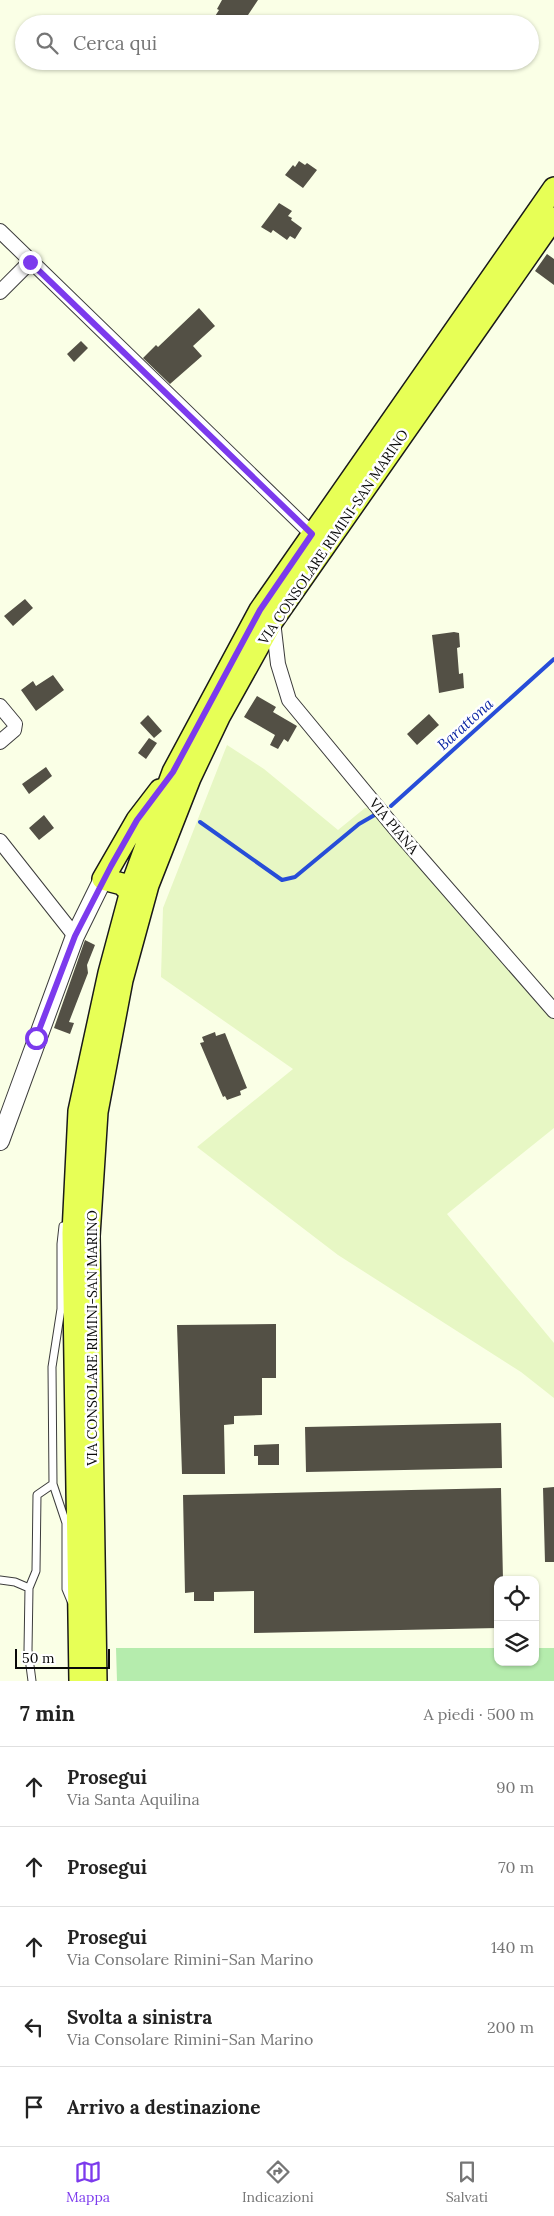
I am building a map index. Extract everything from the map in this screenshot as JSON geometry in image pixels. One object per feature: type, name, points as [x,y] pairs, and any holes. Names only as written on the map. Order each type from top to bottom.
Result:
[{"type":"main road","name":"VIA CONSOLARE RIMINI-SAN MARINO","points":[[80,1681],[74,1209],[80,1110],[109,973],[117,884],[173,772],[260,610],[554,188]]},
{"type":"main road","name":"VIA CONSOLARE RIMINI-SAN MARINO","points":[[96,1681],[89,1236],[97,1112],[122,980],[148,885],[190,778],[218,717],[273,620],[554,218]]},
{"type":"main road","points":[[117,884],[137,820],[173,772]]},
{"type":"street","name":"VIA CONSOLARE RIMINI-SAN MARINO","points":[[0,231],[312,534]]},
{"type":"street","points":[[0,292],[30,262]]},
{"type":"street","name":"VIA PIANA","points":[[273,620],[278,664],[290,700],[398,832],[554,1011]]},
{"type":"street","points":[[0,706],[15,724],[14,730],[0,742]]},
{"type":"street","points":[[0,841],[75,936]]},
{"type":"street","points":[[0,1141],[75,936],[117,884]]},
{"type":"lane","points":[[74,1209],[64,1224],[61,1244],[61,1309],[52,1367],[53,1484],[66,1523],[66,1590],[79,1617]]},
{"type":"lane","points":[[32,1681],[28,1650],[29,1588],[36,1571],[38,1495],[53,1484]]},
{"type":"lane","points":[[0,1580],[15,1582],[29,1588]]},
{"type":"green space","points":[[227,745],[264,769],[338,830],[365,808],[374,807],[554,1018],[554,1128],[447,1214],[554,1343],[554,1398],[521,1372],[338,1255],[197,1147],[293,1069],[161,977],[163,908]]},
{"type":"green space","points":[[116,1648],[494,1648],[494,1666],[539,1666],[539,1648],[554,1648],[554,1681],[117,1681]]},
{"type":"building","points":[[222,0],[258,0],[248,15],[216,15],[219,10],[217,9]]},
{"type":"building","points":[[299,161],[305,165],[307,163],[317,170],[303,188],[285,175]]},
{"type":"building","points":[[279,203],[292,211],[288,216],[302,228],[295,239],[290,236],[287,240],[273,230],[271,233],[261,227]]},
{"type":"building","points":[[547,254],[554,259],[554,285],[535,271]]},
{"type":"building","points":[[199,308],[215,326],[193,346],[202,356],[170,384],[143,358],[156,345],[158,347]]},
{"type":"building","points":[[81,341],[88,348],[74,362],[67,354]]},
{"type":"building","points":[[25,599],[33,608],[13,626],[4,616]]},
{"type":"building","points":[[459,633],[460,647],[457,648],[459,674],[463,673],[464,688],[439,693],[432,635]]},
{"type":"building","points":[[53,675],[64,690],[36,711],[21,690],[33,681],[36,686]]},
{"type":"building","points":[[257,696],[276,707],[273,712],[297,726],[288,742],[284,739],[278,749],[270,745],[275,735],[244,717]]},
{"type":"building","points":[[429,714],[439,725],[417,745],[407,734]]},
{"type":"building","points":[[148,715],[162,731],[154,738],[140,723]]},
{"type":"building","points":[[149,738],[157,743],[146,759],[138,753]]},
{"type":"building","points":[[46,767],[52,776],[29,794],[22,784]]},
{"type":"building","points":[[44,815],[54,828],[39,840],[29,828]]},
{"type":"building","points":[[85,940],[95,945],[87,965],[88,973],[69,1022],[74,1023],[70,1034],[54,1028]]},
{"type":"building","points":[[215,1032],[216,1036],[225,1033],[247,1088],[240,1091],[241,1095],[227,1100],[225,1096],[223,1097],[200,1043],[204,1042],[202,1037]]},
{"type":"building","points":[[276,1324],[276,1378],[262,1378],[262,1415],[234,1416],[234,1424],[224,1425],[225,1474],[182,1474],[177,1325]]},
{"type":"building","points":[[501,1423],[502,1468],[306,1472],[305,1427]]},
{"type":"building","points":[[279,1444],[279,1465],[258,1465],[258,1456],[254,1456],[254,1445]]},
{"type":"building","points":[[554,1487],[554,1562],[545,1562],[543,1488]]},
{"type":"building","points":[[501,1488],[503,1576],[494,1576],[494,1628],[254,1633],[254,1591],[214,1592],[214,1601],[194,1601],[194,1592],[185,1593],[183,1495]]},
{"type":"waterway","name":"Barattona","points":[[391,806],[554,659]]},
{"type":"waterway","name":"Barattona","points":[[200,822],[282,880],[295,877],[359,824],[378,813]]},
{"type":"route","points":[[30,262],[312,534],[260,610],[173,772],[137,820],[111,866],[75,936],[36,1038]]}]
